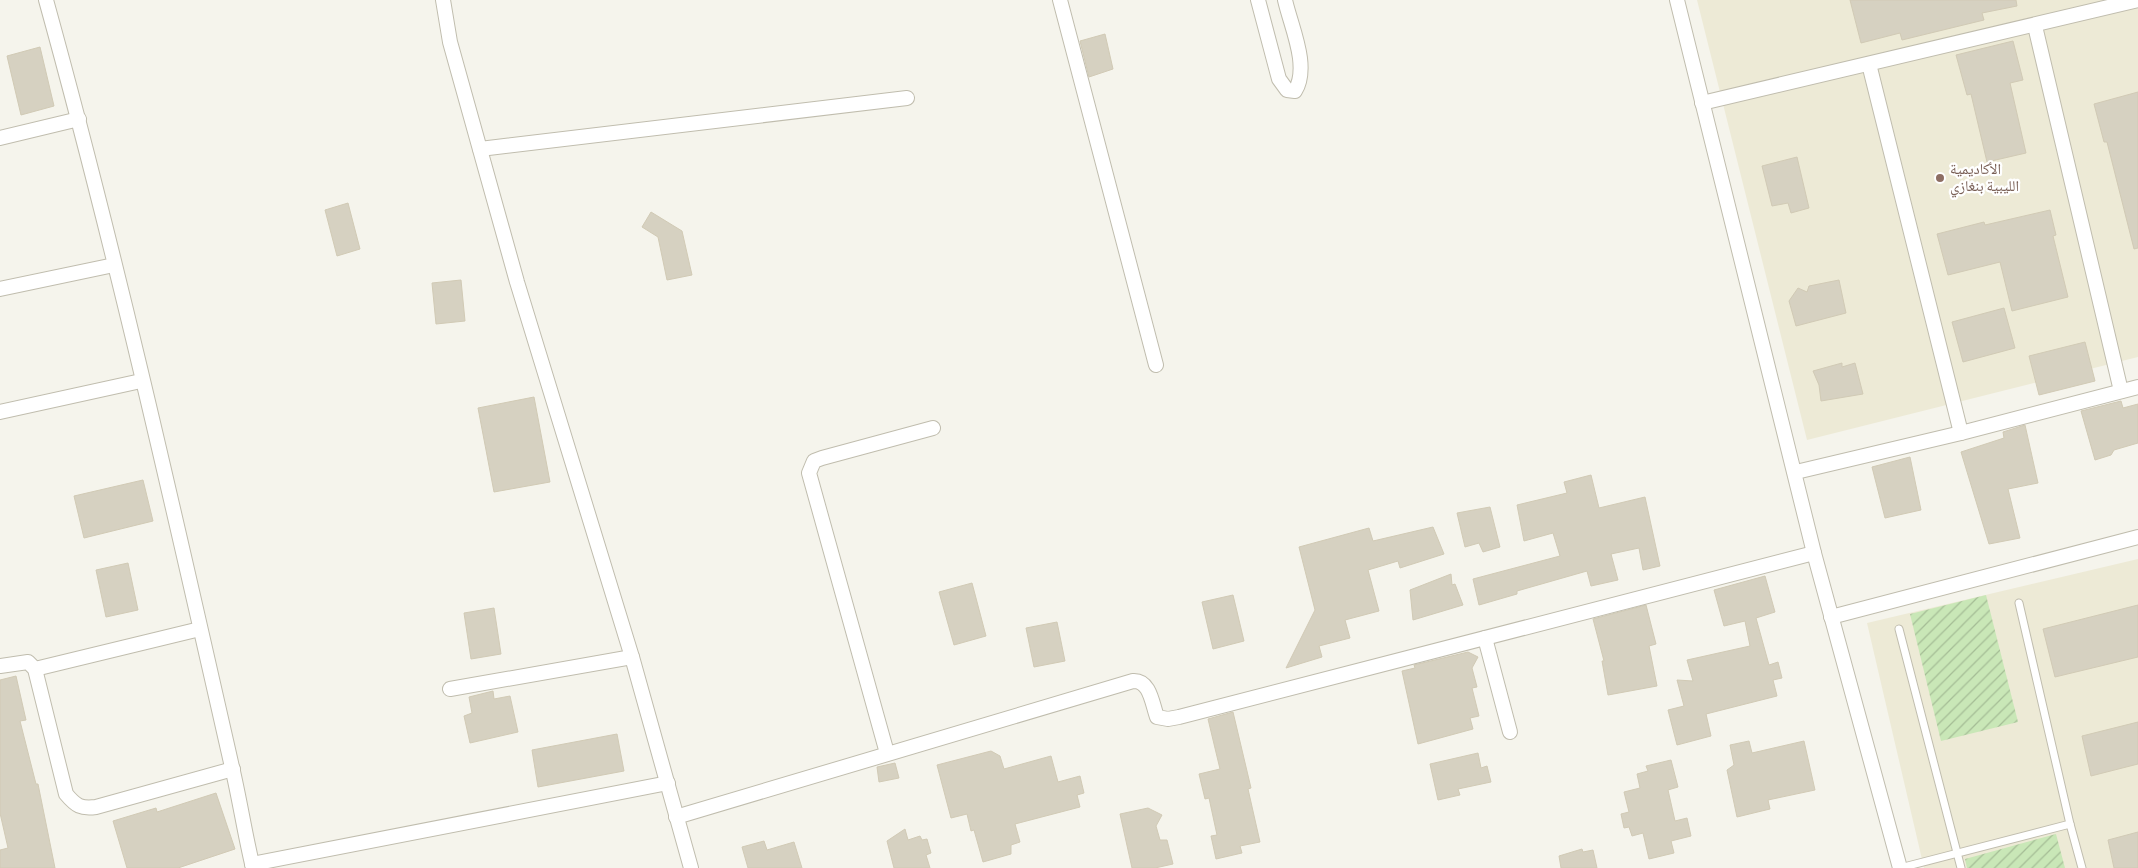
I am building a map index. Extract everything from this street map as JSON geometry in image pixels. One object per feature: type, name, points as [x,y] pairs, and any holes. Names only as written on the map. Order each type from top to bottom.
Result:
[{"type":"street","points":[[46,0],[79,119],[114,265],[200,629],[252,866],[668,783]]},
{"type":"street","points":[[444,0],[450,42],[517,282],[632,656],[691,868]]},
{"type":"street","points":[[1060,0],[1156,365]]},
{"type":"street","points":[[1258,0],[1279,79],[1287,90],[1295,91],[1301,82],[1301,66],[1284,0]]},
{"type":"street","points":[[1676,0],[1796,472],[1814,552],[1899,868]]},
{"type":"street","points":[[1702,103],[2035,26],[2138,0]]},
{"type":"street","points":[[2035,26],[2121,391]]},
{"type":"street","points":[[1869,64],[1961,433]]},
{"type":"street","points":[[480,149],[906,98]]},
{"type":"street","points":[[0,138],[79,119]]},
{"type":"street","points":[[0,289],[114,265]]},
{"type":"street","points":[[0,412],[141,381]]},
{"type":"street","points":[[1796,472],[1961,433],[2138,387]]},
{"type":"street","points":[[887,753],[809,473],[814,461],[822,458],[933,428]]},
{"type":"street","points":[[1831,617],[2138,537]]},
{"type":"street","points":[[676,816],[1133,680],[1144,683],[1157,717],[1168,719],[1814,552]]},
{"type":"street","points":[[35,670],[140,646],[200,629]]},
{"type":"street","points":[[1485,638],[1510,732]]},
{"type":"street","points":[[450,689],[632,656]]},
{"type":"street","points":[[0,666],[28,662],[35,670],[66,794],[74,804],[83,809],[232,769]]},
{"type":"lane","points":[[2019,603],[2082,868]]},
{"type":"lane","points":[[1899,630],[1961,868]]},
{"type":"lane","points":[[1899,868],[2070,824]]},
{"type":"shaded area","name":"الأكاديمية الليبية بنغازي","points":[[1697,0],[2138,0],[2138,357],[1807,440]]},
{"type":"shaded area","points":[[2138,559],[2138,868],[1924,868],[1867,623]]},
{"type":"green space","points":[[1986,595],[2018,722],[1941,741],[1910,614]]},
{"type":"green space","points":[[2056,834],[2065,868],[1967,868],[1965,859]]},
{"type":"building","points":[[1850,0],[2016,0],[2017,6],[1982,13],[1984,20],[1902,40],[1900,33],[1861,43]]},
{"type":"building","points":[[1105,34],[1113,69],[1089,77],[1080,41]]},
{"type":"building","points":[[2013,41],[2023,80],[2010,83],[2026,153],[1987,162],[1971,94],[1967,95],[1956,55]]},
{"type":"building","points":[[40,47],[54,106],[21,115],[7,56]]},
{"type":"building","points":[[2138,92],[2138,248],[2134,249],[2107,142],[2104,142],[2094,104]]},
{"type":"building","points":[[1797,157],[1809,208],[1791,213],[1788,203],[1772,206],[1762,166]]},
{"type":"building","points":[[348,203],[360,249],[337,256],[325,210]]},
{"type":"building","points":[[2050,210],[2056,235],[2053,236],[2068,297],[2012,311],[2000,262],[1948,275],[1937,234],[1984,222],[1985,225]]},
{"type":"building","points":[[651,212],[682,231],[692,275],[667,280],[658,237],[642,227]]},
{"type":"building","points":[[461,280],[465,321],[436,324],[432,283]]},
{"type":"building","points":[[1839,280],[1846,313],[1796,326],[1789,301],[1798,288],[1807,292],[1809,286]]},
{"type":"building","points":[[2004,308],[2015,348],[1963,362],[1952,322]]},
{"type":"building","points":[[2085,342],[2095,381],[2039,395],[2029,356]]},
{"type":"building","points":[[1842,363],[1842,367],[1855,363],[1863,394],[1821,401],[1819,385],[1813,371]]},
{"type":"building","points":[[534,397],[550,482],[494,492],[478,408]]},
{"type":"building","points":[[2121,401],[2123,408],[2138,404],[2138,443],[2114,450],[2111,455],[2095,460],[2081,411]]},
{"type":"building","points":[[2025,425],[2038,483],[2008,489],[2020,538],[1989,544],[1961,452],[2004,438],[2003,432]]},
{"type":"building","points":[[1910,457],[1921,510],[1885,518],[1872,467]]},
{"type":"building","points":[[1591,475],[1599,508],[1645,497],[1660,566],[1643,570],[1639,548],[1611,554],[1618,580],[1591,586],[1587,571],[1517,591],[1517,594],[1479,605],[1473,579],[1560,556],[1553,533],[1524,541],[1517,505],[1567,493],[1564,482]]},
{"type":"building","points":[[143,480],[153,521],[84,538],[74,496]]},
{"type":"building","points":[[1490,507],[1500,547],[1483,552],[1479,543],[1465,547],[1457,513]]},
{"type":"building","points":[[1433,527],[1444,554],[1400,568],[1398,561],[1368,570],[1379,611],[1345,620],[1350,638],[1319,646],[1322,657],[1286,668],[1315,610],[1299,547],[1369,528],[1373,541]]},
{"type":"building","points":[[128,563],[138,610],[106,617],[96,570]]},
{"type":"building","points":[[1451,574],[1452,585],[1455,584],[1463,605],[1413,620],[1410,590]]},
{"type":"building","points":[[1765,576],[1775,612],[1756,618],[1769,665],[1778,662],[1782,678],[1773,680],[1777,696],[1706,714],[1711,736],[1677,745],[1668,710],[1684,706],[1677,680],[1693,681],[1687,660],[1750,646],[1745,621],[1724,626],[1714,590]]},
{"type":"building","points":[[972,583],[986,636],[954,645],[939,592]]},
{"type":"building","points":[[1233,595],[1244,641],[1213,649],[1202,602]]},
{"type":"building","points":[[1646,605],[1656,644],[1649,646],[1657,686],[1608,695],[1602,661],[1604,661],[1593,619]]},
{"type":"building","points":[[2138,605],[2138,657],[2055,677],[2043,629]]},
{"type":"building","points":[[494,608],[501,654],[471,659],[464,613]]},
{"type":"building","points":[[1057,622],[1065,661],[1034,667],[1026,628]]},
{"type":"building","points":[[1468,652],[1478,657],[1472,668],[1477,687],[1472,688],[1479,716],[1470,718],[1473,729],[1418,744],[1402,671],[1415,668],[1414,665]]},
{"type":"building","points":[[16,676],[26,720],[20,721],[36,784],[38,784],[55,868],[0,868],[0,850],[8,848],[0,813],[0,680]]},
{"type":"building","points":[[493,691],[494,699],[510,696],[518,732],[470,743],[464,716],[472,713],[469,697]]},
{"type":"building","points":[[1233,712],[1251,788],[1248,789],[1260,842],[1240,846],[1242,853],[1216,859],[1211,836],[1217,835],[1209,798],[1205,799],[1199,774],[1220,769],[1208,719]]},
{"type":"building","points":[[2138,722],[2138,764],[2091,776],[2082,736]]},
{"type":"building","points":[[617,734],[624,771],[538,787],[532,750]]},
{"type":"building","points":[[1749,741],[1752,753],[1804,741],[1815,790],[1768,800],[1770,809],[1737,817],[1727,770],[1734,765],[1730,745]]},
{"type":"building","points":[[991,751],[1000,756],[1004,769],[1051,756],[1058,782],[1080,776],[1084,793],[1077,795],[1080,807],[1015,824],[1020,842],[1011,845],[1011,854],[983,862],[974,830],[971,831],[967,814],[951,818],[937,765]]},
{"type":"building","points":[[1478,753],[1481,768],[1487,766],[1491,782],[1458,789],[1460,795],[1438,800],[1430,764]]},
{"type":"building","points":[[1671,760],[1678,787],[1668,790],[1675,821],[1687,818],[1691,836],[1671,841],[1674,853],[1649,859],[1643,833],[1632,836],[1629,827],[1624,828],[1621,814],[1629,812],[1624,792],[1640,788],[1637,774],[1648,771],[1646,766]]},
{"type":"building","points":[[895,763],[899,778],[879,782],[877,767]]},
{"type":"building","points":[[216,793],[235,849],[178,868],[127,868],[113,821],[156,808],[157,812]]},
{"type":"building","points":[[1148,808],[1162,815],[1156,826],[1160,840],[1167,840],[1173,864],[1155,868],[1132,868],[1120,814]]},
{"type":"building","points":[[905,829],[908,840],[920,836],[922,840],[927,839],[931,853],[926,855],[930,868],[894,868],[887,841]]},
{"type":"building","points":[[2138,832],[2138,868],[2114,868],[2108,840]]},
{"type":"building","points":[[764,841],[767,850],[794,842],[802,868],[748,868],[742,847]]},
{"type":"building","points":[[1582,849],[1583,852],[1593,850],[1597,868],[1561,868],[1559,856]]},
{"type":"place","name":"الأكاديمية الليبية بنغازي","points":[[1940,178]]}]
